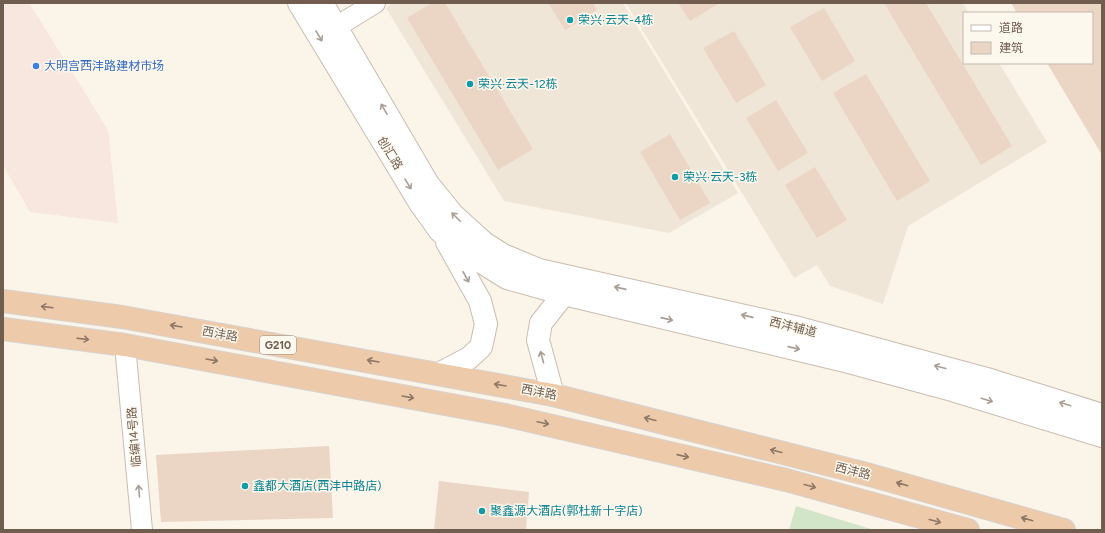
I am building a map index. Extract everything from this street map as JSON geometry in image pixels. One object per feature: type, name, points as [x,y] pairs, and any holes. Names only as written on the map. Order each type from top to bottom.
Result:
[{"type":"highway","name":"西沣路","points":[[3,301],[122,317],[553,395],[870,475],[1064,530]]},
{"type":"highway","name":"G210","points":[[3,329],[125,345],[505,415],[786,480],[968,530]]},
{"type":"street","name":"创汇路","points":[[299,3],[420,203],[440,231],[462,250],[507,278]]},
{"type":"street","name":"创汇路","points":[[322,3],[428,184],[453,215],[484,243]]},
{"type":"street","points":[[336,27],[375,3]]},
{"type":"street","points":[[440,231],[480,301],[486,324],[481,347],[469,358],[440,374]]},
{"type":"street","name":"西沣辅道","points":[[484,243],[503,255],[539,270],[799,328],[987,379],[1102,415]]},
{"type":"street","name":"西沣辅道","points":[[507,278],[564,294],[841,360],[952,390],[1102,436]]},
{"type":"street","points":[[553,395],[538,340],[541,323],[564,294]]},
{"type":"street","name":"临编14号路","points":[[125,345],[142,530]]},
{"type":"shaded area","name":"大明宫西沣路建材市场","points":[[3,3],[29,3],[108,130],[118,223],[30,212],[3,165]]},
{"type":"shaded area","points":[[393,3],[623,3],[738,193],[669,233],[504,201],[386,8]]},
{"type":"shaded area","points":[[626,3],[963,3],[968,12],[963,12],[963,64],[1000,64],[1047,142],[908,226],[883,304],[830,286],[817,265],[794,278]]},
{"type":"green space","points":[[796,506],[874,530],[789,530]]},
{"type":"building","name":"荣兴·云天-12栋","points":[[432,3],[445,3],[533,149],[498,170],[407,18]]},
{"type":"building","name":"荣兴·云天-4栋","points":[[548,3],[593,3],[597,10],[565,30]]},
{"type":"building","points":[[678,3],[717,3],[718,4],[690,21]]},
{"type":"building","points":[[884,3],[926,3],[1012,146],[981,165]]},
{"type":"building","points":[[1011,3],[1102,3],[1102,155],[1048,64],[1093,64],[1093,12],[1016,12]]},
{"type":"building","points":[[824,8],[855,61],[822,81],[790,27]]},
{"type":"building","points":[[734,31],[766,85],[736,103],[703,48]]},
{"type":"building","points":[[866,74],[930,181],[897,201],[833,93]]},
{"type":"building","points":[[776,100],[808,153],[778,171],[746,118]]},
{"type":"building","name":"荣兴·云天-3栋","points":[[670,134],[710,203],[680,220],[640,152]]},
{"type":"building","points":[[815,167],[847,220],[817,238],[785,185]]},
{"type":"building","name":"鑫都大酒店(西沣中路店)","points":[[329,446],[333,518],[161,522],[156,455]]},
{"type":"building","name":"聚鑫源大酒店(郭杜新十字店)","points":[[439,481],[529,492],[526,530],[434,530]]},
{"type":"place","name":"荣兴·云天-4栋","points":[[570,20]]},
{"type":"place","name":"大明宫西沣路建材市场","points":[[36,66]]},
{"type":"place","name":"荣兴·云天-12栋","points":[[470,84]]},
{"type":"place","name":"荣兴·云天-3栋","points":[[675,177]]},
{"type":"place","name":"鑫都大酒店(西沣中路店)","points":[[245,486]]},
{"type":"place","name":"聚鑫源大酒店(郭杜新十字店)","points":[[482,511]]}]
